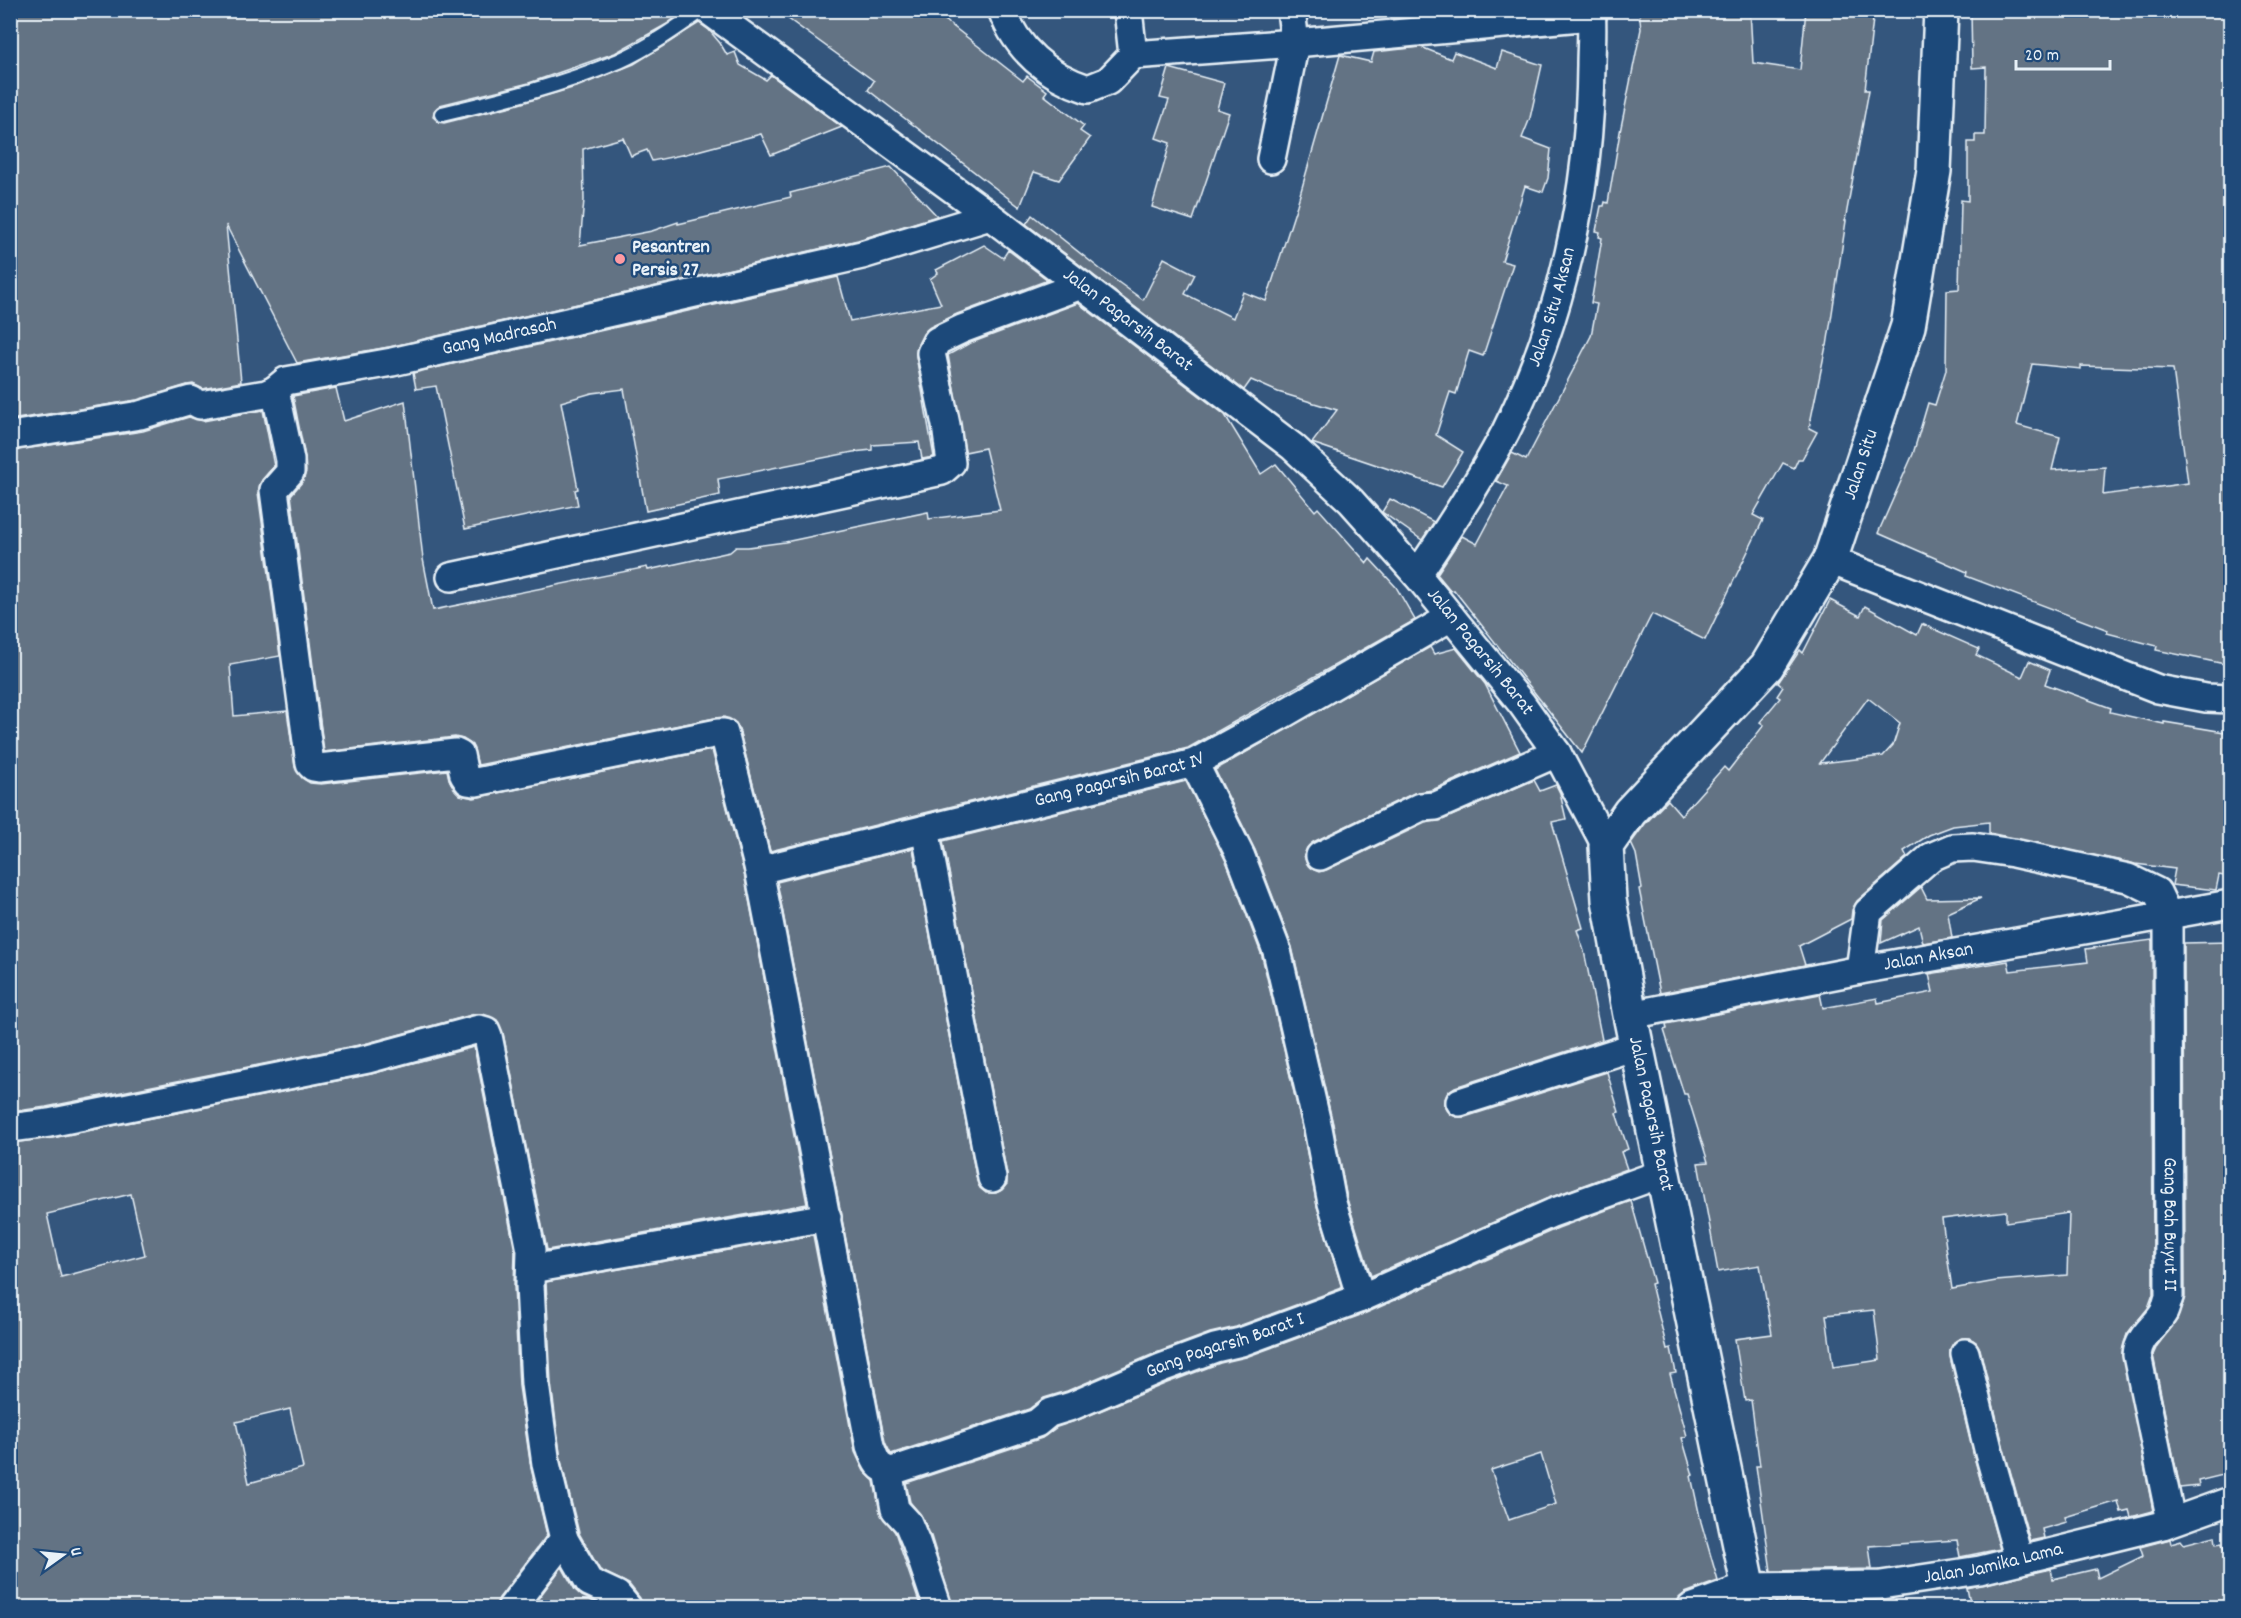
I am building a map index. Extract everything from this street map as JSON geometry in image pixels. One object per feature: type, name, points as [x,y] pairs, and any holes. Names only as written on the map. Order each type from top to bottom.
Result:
[{"type":"street","name":"Jalan Pagarsih Barat","points":[[708,10],[990,216],[1293,447],[1351,501],[1417,574],[1522,704],[1557,753],[1606,846],[1609,900],[1633,1030],[1750,1598]]},
{"type":"street","points":[[1002,10],[1011,32],[1025,51],[1066,82],[1088,89],[1108,81],[1133,54],[1295,43],[1591,13]]},
{"type":"street","points":[[1128,10],[1133,54]]},
{"type":"street","points":[[1271,159],[1295,43],[1291,10]]},
{"type":"street","name":"Jalan Situ","points":[[1606,846],[1630,812],[1767,666],[1830,560],[1908,326],[1934,171],[1941,10]]},
{"type":"street","name":"Jalan Situ Aksan","points":[[1417,574],[1465,504],[1506,430],[1540,351],[1565,270],[1582,187],[1591,102],[1591,13]]},
{"type":"street","name":"Gang Madrasah","points":[[10,436],[140,415],[191,400],[200,405],[266,394],[286,381],[392,362],[862,255],[990,216]]},
{"type":"street","points":[[451,577],[942,471],[951,463],[946,425],[931,353],[933,346],[937,341],[962,329],[1081,285]]},
{"type":"street","points":[[275,390],[290,460],[290,472],[273,490],[310,764],[313,767],[456,753],[460,755],[464,775],[468,781],[476,782],[724,733],[759,870],[870,1446],[878,1465],[888,1470],[896,1509],[908,1523],[938,1608]]},
{"type":"street","points":[[1830,560],[2158,689],[2206,698],[2230,699]]},
{"type":"street","name":"Gang Pagarsih Barat IV","points":[[759,870],[1194,763],[1451,617]]},
{"type":"street","points":[[1320,856],[1421,807],[1436,806],[1557,753]]},
{"type":"street","points":[[1194,763],[1241,857],[1277,951],[1318,1128],[1332,1203],[1361,1298]]},
{"type":"street","points":[[925,829],[992,1178]]},
{"type":"street","points":[[1860,970],[1868,912],[1931,857],[1952,848],[1973,847],[2013,853],[2128,878],[2157,892],[2168,915]]},
{"type":"street","name":"Jalan Aksan","points":[[1460,1102],[1633,1030],[1860,970],[2230,904]]},
{"type":"street","name":"Gang Bah Buyut II","points":[[2168,915],[2169,1298],[2163,1313],[2148,1329],[2138,1345],[2137,1355],[2171,1521]]},
{"type":"street","points":[[10,1128],[49,1123],[368,1059],[482,1029],[488,1036],[491,1047],[531,1250],[534,1383],[546,1464],[564,1539],[589,1582],[617,1595],[628,1608]]},
{"type":"street","name":"Gang Pagarsih Barat I","points":[[888,1470],[892,1471],[1037,1424],[1049,1413],[1072,1406],[1161,1368],[1215,1348],[1241,1342],[1361,1298],[1552,1213],[1663,1173]]},
{"type":"street","points":[[531,1269],[827,1216]]},
{"type":"street","points":[[1965,1353],[1989,1453],[2019,1560]]},
{"type":"street","name":"Jalan Jamika Lama","points":[[1691,1608],[1750,1598],[1881,1586],[1980,1570],[2171,1521],[2230,1502]]},
{"type":"street","points":[[511,1608],[564,1539]]},
{"type":"lane","points":[[442,114],[555,85],[592,71],[649,45],[702,10]]},
{"type":"building","points":[[680,10],[681,13],[667,24],[615,53],[529,83],[440,105],[434,111],[433,117],[444,123],[579,86],[634,64],[699,23],[709,30],[727,55],[735,52],[740,65],[766,80],[771,75],[842,127],[771,155],[761,134],[652,161],[647,150],[631,156],[623,138],[583,149],[584,200],[580,245],[652,231],[678,222],[678,224],[791,197],[790,193],[891,167],[937,216],[858,240],[389,347],[297,363],[226,225],[241,382],[203,389],[193,384],[137,400],[10,420],[10,12]]},
{"type":"building","points":[[776,10],[932,10],[1023,81],[1027,76],[1047,91],[1044,95],[1084,126],[1080,131],[1090,138],[1059,180],[1034,172],[1020,207],[868,90],[874,81]]},
{"type":"building","points":[[1639,10],[1750,10],[1753,63],[1800,70],[1806,10],[1874,10],[1865,90],[1869,90],[1845,221],[1827,346],[1809,428],[1817,432],[1802,459],[1798,459],[1794,468],[1783,463],[1753,515],[1763,520],[1705,640],[1652,614],[1582,753],[1454,590],[1451,591],[1437,574],[1462,536],[1477,544],[1508,486],[1496,481],[1512,453],[1526,460],[1591,336],[1597,304],[1591,303],[1602,238],[1599,237],[1600,232],[1596,231],[1601,206],[1604,206],[1605,202],[1608,203],[1641,29]]},
{"type":"building","points":[[1971,10],[2230,10],[2230,665],[2156,650],[2157,646],[2107,633],[2108,630],[1966,576],[1967,572],[1878,533],[1913,454],[1928,403],[1935,405],[1946,370],[1947,290],[1959,289],[1961,200],[1968,201],[1968,142],[1975,142],[1975,135],[1985,135],[1986,67],[1972,68]],"holes":[[[2032,364],[2081,369],[2081,366],[2173,369],[2188,483],[2103,495],[2105,467],[2052,470],[2060,437],[2017,425]]]},
{"type":"building","points":[[1421,47],[1451,59],[1454,52],[1497,68],[1502,52],[1542,65],[1530,118],[1522,138],[1551,149],[1548,178],[1543,192],[1525,186],[1502,261],[1513,264],[1483,356],[1469,351],[1456,394],[1450,392],[1436,435],[1463,452],[1442,487],[1312,443],[1337,410],[1278,392],[1251,380],[1244,390],[1026,224],[1032,215],[1143,300],[1164,258],[1195,274],[1185,294],[1233,318],[1243,292],[1266,301],[1297,205],[1340,55],[1371,62],[1374,52]]},
{"type":"building","points":[[1169,68],[1224,83],[1217,109],[1229,113],[1193,220],[1152,207],[1170,143],[1156,138],[1169,100],[1160,98]]},
{"type":"building","points":[[984,245],[1003,258],[1008,250],[1048,280],[957,314],[930,327],[923,334],[917,346],[916,356],[934,457],[922,459],[919,442],[872,445],[872,450],[718,479],[720,495],[646,511],[624,389],[592,393],[561,402],[578,489],[575,490],[578,505],[465,529],[436,386],[416,389],[413,373],[838,277],[850,321],[941,304],[930,279],[938,273],[936,270]]},
{"type":"building","points":[[1078,303],[1225,415],[1261,474],[1276,464],[1315,511],[1318,508],[1367,563],[1370,559],[1396,587],[1415,620],[1188,748],[770,851],[739,729],[736,723],[724,717],[478,765],[472,745],[455,737],[324,752],[291,495],[302,482],[306,472],[293,396],[336,388],[344,421],[405,401],[423,559],[433,610],[647,567],[648,570],[730,552],[736,547],[785,542],[928,512],[929,519],[1000,510],[985,448],[965,452],[948,355],[968,344]]},
{"type":"building","points":[[263,410],[274,466],[262,480],[258,492],[280,656],[230,665],[234,716],[287,711],[295,767],[302,778],[310,783],[321,784],[447,770],[455,790],[460,795],[474,798],[712,750],[744,873],[807,1204],[547,1250],[503,1033],[497,1020],[483,1014],[475,1014],[364,1044],[46,1107],[10,1112],[10,451],[143,431],[189,417],[203,421]]},
{"type":"building","points":[[1390,499],[1434,522],[1422,540],[1382,512]]},
{"type":"building","points":[[1830,600],[1860,616],[1865,606],[1917,635],[1922,624],[1979,649],[1976,655],[2022,677],[2029,661],[2050,670],[2045,684],[2111,708],[2110,712],[2164,724],[2164,722],[2230,733],[2230,877],[2219,875],[2216,890],[2172,885],[2175,869],[2135,864],[1989,833],[1989,822],[1953,826],[1929,835],[1904,851],[1907,857],[1857,901],[1852,910],[1851,919],[1799,946],[1805,965],[1660,993],[1639,889],[1642,888],[1636,854],[1631,843],[1668,800],[1681,815],[1724,767],[1728,771],[1764,725],[1760,722],[1780,698],[1777,696],[1783,687],[1778,683],[1800,650],[1803,653]],"holes":[[[1868,698],[1900,723],[1893,745],[1883,756],[1820,763]]]},
{"type":"building","points":[[1430,647],[1434,654],[1456,648],[1485,684],[1520,752],[1432,790],[1414,793],[1313,842],[1304,855],[1306,862],[1312,869],[1319,872],[1326,870],[1425,823],[1442,820],[1534,780],[1540,791],[1556,785],[1566,819],[1552,822],[1583,928],[1577,930],[1584,951],[1602,1040],[1455,1087],[1448,1092],[1445,1106],[1450,1114],[1465,1117],[1607,1072],[1619,1112],[1616,1113],[1628,1149],[1621,1152],[1627,1169],[1546,1199],[1371,1276],[1347,1199],[1333,1124],[1292,947],[1255,850],[1215,770]]},
{"type":"building","points":[[1186,781],[1227,863],[1262,956],[1303,1131],[1317,1206],[1342,1288],[1236,1327],[1210,1333],[1156,1353],[1067,1391],[1044,1398],[1029,1409],[891,1454],[885,1442],[777,882],[913,848],[977,1181],[986,1193],[996,1193],[1007,1184],[1007,1175],[943,841]]},
{"type":"building","points":[[1921,887],[1927,899],[1981,898],[1948,913],[1952,938],[1923,943],[1919,926],[1881,943],[1883,920]]},
{"type":"building","points":[[2152,940],[2153,1294],[2148,1308],[2127,1334],[2122,1352],[2153,1511],[2131,1517],[2129,1510],[2121,1512],[2118,1501],[2065,1517],[2067,1522],[2042,1529],[2044,1538],[2030,1541],[2004,1449],[1980,1349],[1976,1342],[1969,1338],[1962,1338],[1954,1342],[1950,1349],[1950,1357],[1974,1457],[2000,1549],[1960,1557],[1957,1540],[1869,1546],[1872,1569],[1771,1571],[1756,1466],[1760,1466],[1751,1400],[1745,1401],[1735,1339],[1772,1334],[1760,1265],[1718,1272],[1698,1163],[1708,1162],[1664,1030],[1667,1029],[1666,1024],[1820,994],[1823,1008],[1877,998],[1878,1003],[1933,992],[1929,974],[2008,961],[2010,971],[2088,962],[2086,949]],"holes":[[[2006,1211],[2006,1222],[2069,1213],[2067,1275],[1996,1281],[1952,1289],[1942,1219]],[[1874,1310],[1880,1360],[1833,1367],[1826,1315]]]},
{"type":"building","points":[[2230,942],[2230,1463],[2225,1464],[2227,1474],[2198,1481],[2199,1486],[2180,1488],[2153,1355],[2177,1320],[2185,1297],[2184,943]]},
{"type":"building","points":[[474,1047],[515,1251],[514,1286],[519,1386],[531,1468],[547,1535],[499,1598],[496,1608],[10,1608],[10,1143],[52,1138],[371,1074]],"holes":[[[131,1194],[145,1255],[61,1277],[47,1214]],[[290,1409],[303,1468],[249,1483],[236,1422]]]},
{"type":"building","points":[[1631,1201],[1654,1283],[1651,1284],[1667,1349],[1671,1348],[1676,1373],[1670,1374],[1687,1436],[1682,1438],[1693,1475],[1691,1476],[1701,1522],[1718,1581],[1685,1593],[1679,1598],[1676,1608],[953,1608],[931,1536],[922,1517],[910,1502],[906,1483],[1042,1438],[1057,1427],[1167,1383],[1366,1313],[1558,1228]],"holes":[[[1541,1454],[1556,1504],[1509,1520],[1491,1470]]]},
{"type":"building","points":[[813,1235],[855,1452],[864,1471],[874,1481],[880,1512],[895,1532],[921,1608],[643,1608],[640,1598],[629,1584],[600,1570],[579,1533],[561,1461],[551,1383],[546,1282]]},
{"type":"building","points":[[2215,1536],[2216,1544],[2222,1543],[2224,1551],[2230,1550],[2230,1608],[1971,1608],[1967,1588],[2051,1569],[2053,1579],[2096,1569],[2098,1578],[2143,1556],[2140,1547],[2170,1539],[2171,1543],[2181,1540],[2184,1544]]},
{"type":"building","points":[[562,1567],[575,1590],[607,1608],[531,1608]]},
{"type":"building","points":[[1876,1601],[1877,1608],[1777,1608],[1776,1602]]},
{"type":"place","name":"Pesantren Persis 27","points":[[620,259]]}]
